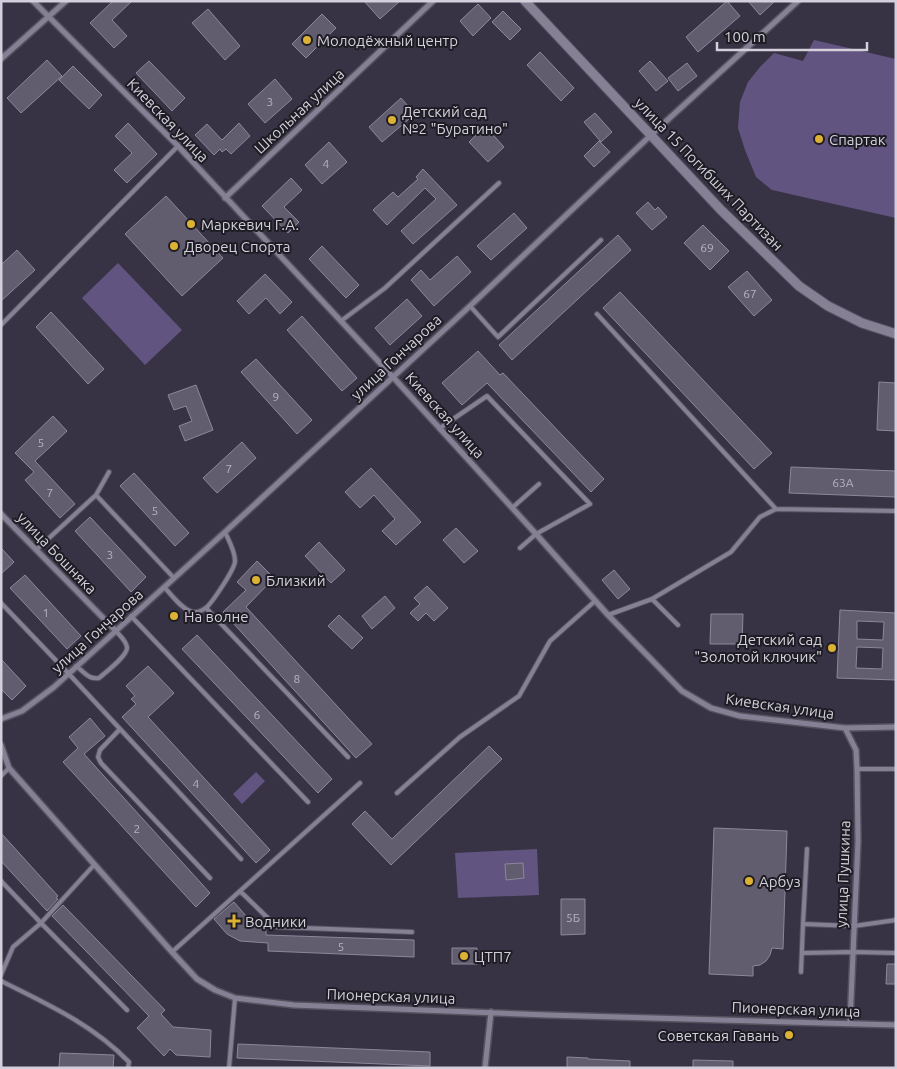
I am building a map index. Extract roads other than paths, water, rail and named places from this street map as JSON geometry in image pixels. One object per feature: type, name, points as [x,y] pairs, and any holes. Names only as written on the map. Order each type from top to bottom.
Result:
[{"type":"street","name":"Киевская улица","points":[[34,1],[178,146],[440,428],[595,601],[682,691],[711,708],[740,716],[845,728],[896,727]]},
{"type":"street","points":[[1,59],[66,1]]},
{"type":"street","name":"Школьная улица","points":[[225,198],[433,1]]},
{"type":"street","name":"улица 15 Погибших Партизан","points":[[525,1],[721,210],[799,286],[828,306],[844,314],[896,334]]},
{"type":"street","name":"улица Гончарова","points":[[1,719],[22,711],[76,666],[174,578],[798,1]]},
{"type":"street","name":"улица Бошняка","points":[[1,514],[115,630]]},
{"type":"street","name":"улица Пушкина","points":[[845,728],[856,750],[857,769],[858,841],[850,1023]]},
{"type":"street","name":"Пионерская улица","points":[[1,745],[9,768],[172,952],[197,979],[215,990],[235,998],[294,1005],[896,1025]]},
{"type":"street","points":[[484,1068],[491,1012]]},
{"type":"lane","points":[[1,325],[178,146]]},
{"type":"lane","points":[[341,320],[386,288],[499,183]]},
{"type":"lane","points":[[470,306],[498,337],[602,240]]},
{"type":"lane","points":[[597,314],[776,509]]},
{"type":"lane","points":[[440,428],[488,396],[590,504],[536,534],[520,548]]},
{"type":"lane","points":[[36,550],[96,495],[108,472]]},
{"type":"lane","points":[[512,508],[539,484]]},
{"type":"lane","points":[[96,495],[174,578]]},
{"type":"lane","points":[[608,615],[652,599],[731,552],[760,517],[776,509],[896,511]]},
{"type":"lane","points":[[164,587],[186,610],[197,612],[206,608],[232,571],[235,563],[235,554],[224,532]]},
{"type":"lane","points":[[652,599],[678,625]]},
{"type":"lane","points":[[397,793],[460,737],[519,696],[550,641],[595,601]]},
{"type":"lane","points":[[1,603],[241,859]]},
{"type":"lane","points":[[206,608],[348,757]]},
{"type":"lane","points":[[131,616],[308,802]]},
{"type":"lane","points":[[76,666],[89,677],[99,678],[127,649],[125,642],[115,630]]},
{"type":"lane","points":[[120,729],[100,750],[98,757],[101,763],[210,878]]},
{"type":"lane","points":[[1,776],[9,768]]},
{"type":"lane","points":[[857,769],[896,770]]},
{"type":"lane","points":[[172,952],[360,783]]},
{"type":"lane","points":[[801,972],[807,849]]},
{"type":"lane","points":[[1,975],[13,947],[41,923],[94,865]]},
{"type":"lane","points":[[1,881],[127,1010]]},
{"type":"lane","points":[[240,891],[277,927],[412,932]]},
{"type":"lane","points":[[803,924],[854,926],[896,920]]},
{"type":"lane","points":[[802,953],[896,953]]},
{"type":"lane","points":[[1,981],[76,1020],[111,1044],[129,1062],[128,1068]]},
{"type":"lane","points":[[229,1068],[235,998]]},
{"type":"place","name":"Молодёжный центр","points":[[307,40]]},
{"type":"place","name":"Детский сад №2 \"Буратино\"","points":[[392,120]]},
{"type":"place","name":"Спартак","points":[[819,139]]},
{"type":"place","name":"Маркевич Г.А.","points":[[191,224]]},
{"type":"place","name":"Дворец Спорта","points":[[174,246]]},
{"type":"place","name":"Близкий","points":[[256,580]]},
{"type":"place","name":"На волне","points":[[174,616]]},
{"type":"place","name":"Детский сад \"Золотой ключик\"","points":[[832,648]]},
{"type":"place","name":"Арбуз","points":[[749,881]]},
{"type":"place","name":"Водники","points":[[234,921]]},
{"type":"place","name":"ЦТП7","points":[[464,956]]},
{"type":"place","name":"Советская Гавань","points":[[789,1035]]}]
